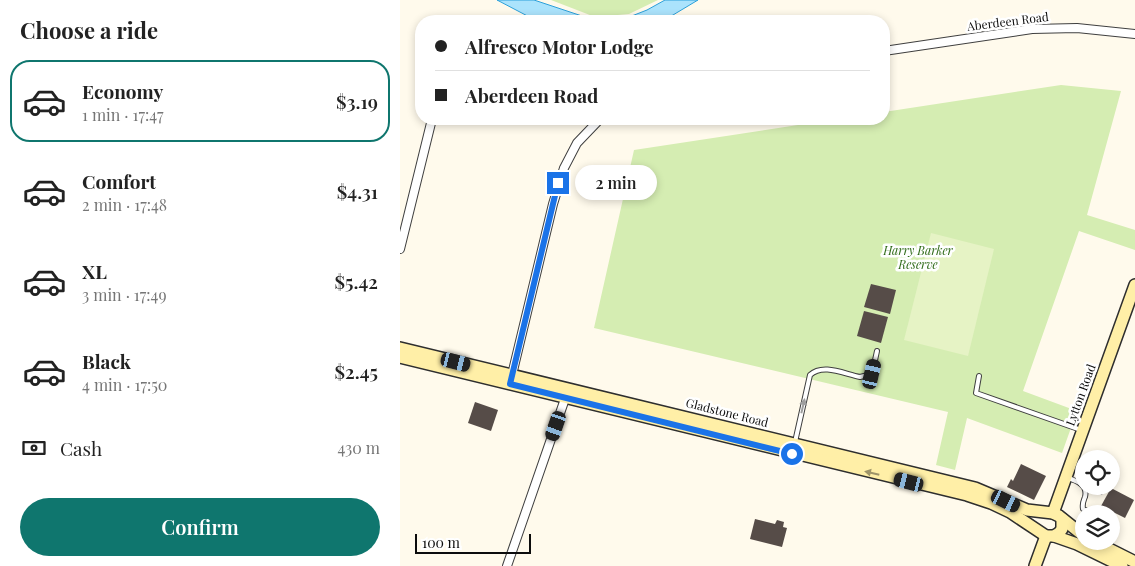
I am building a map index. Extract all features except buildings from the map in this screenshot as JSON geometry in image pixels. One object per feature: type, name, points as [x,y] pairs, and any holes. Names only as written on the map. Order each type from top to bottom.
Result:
[{"type":"main road","name":"Lytton Road","points":[[1053,515],[1135,285]]},
{"type":"main road","name":"Gladstone Road","points":[[400,348],[511,380]]},
{"type":"main road","name":"Gladstone Road","points":[[400,357],[567,393],[793,449],[967,495],[991,503],[1047,534],[1075,543],[1122,566]]},
{"type":"main road","name":"Gladstone Road","points":[[793,449],[975,488],[1027,510],[1053,515],[1075,530]]},
{"type":"main road","points":[[1053,515],[1062,529],[1047,534],[1039,521],[1041,516],[1053,515]]},
{"type":"main road","points":[[1035,566],[1047,534]]},
{"type":"main road","points":[[1110,550],[1135,562]]},
{"type":"street","name":"Aberdeen Road","points":[[890,50],[1032,28],[1077,28],[1135,34]]},
{"type":"street","points":[[400,249],[431,125]]},
{"type":"street","points":[[511,380],[552,204],[561,176],[577,144],[594,125]]},
{"type":"street","points":[[507,566],[567,393]]},
{"type":"lane","points":[[793,449],[810,375],[815,371],[824,369],[866,377],[872,374],[877,351]]},
{"type":"lane","points":[[979,376],[976,393],[1083,431]]},
{"type":"lane","points":[[1066,478],[1079,482],[1085,491],[1082,505]]},
{"type":"green space","points":[[551,0],[658,0],[629,14],[590,15]]},
{"type":"green space","name":"Harry Barker Reserve","points":[[1061,85],[1121,91],[1087,215],[1135,230],[1135,250],[1079,231],[1023,391],[1077,411],[1062,453],[967,418],[955,470],[936,465],[948,412],[594,328],[634,150],[798,125],[890,125],[890,111]]},
{"type":"green space","points":[[931,233],[994,249],[968,356],[904,340]]},
{"type":"water","points":[[497,0],[534,0],[579,15],[526,15]]},
{"type":"water","points":[[665,0],[698,0],[673,15],[634,15]]},
{"type":"route","points":[[558,183],[510,384],[792,454]]}]
